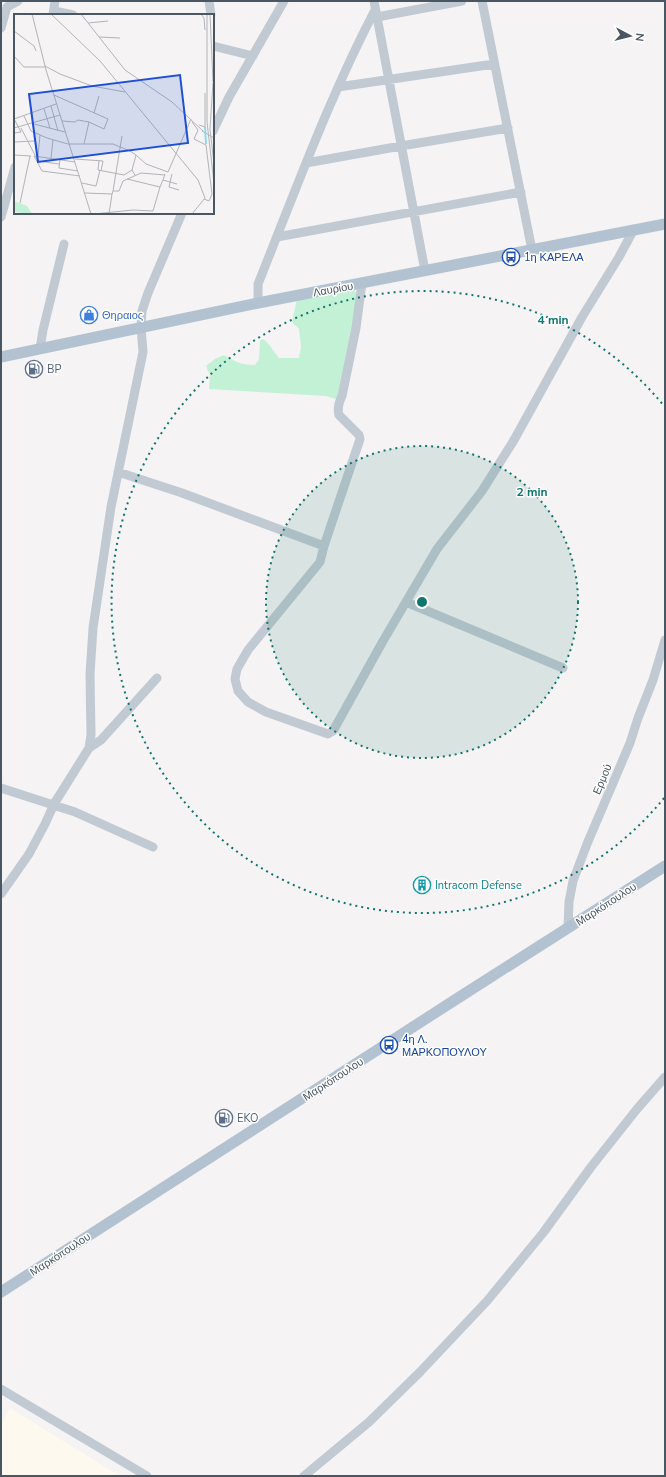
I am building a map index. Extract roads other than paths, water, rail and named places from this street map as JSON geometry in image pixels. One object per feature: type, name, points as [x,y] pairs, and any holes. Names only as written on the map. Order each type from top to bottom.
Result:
[{"type":"main road","name":"Λαυρίου","points":[[1,357],[258,303],[665,224]]},
{"type":"main road","name":"Μαρκόπουλου","points":[[1,1292],[665,866]]},
{"type":"street","points":[[1,28],[7,7],[18,1]]},
{"type":"street","points":[[56,1],[54,13],[64,14]]},
{"type":"street","points":[[209,1],[211,14]]},
{"type":"street","points":[[214,129],[229,97],[254,56],[284,1]]},
{"type":"street","points":[[375,9],[462,1]]},
{"type":"street","points":[[482,1],[532,250]]},
{"type":"street","points":[[375,9],[425,271]]},
{"type":"street","points":[[258,303],[258,284],[338,87],[354,50],[375,9]]},
{"type":"street","points":[[214,46],[254,56]]},
{"type":"street","points":[[338,87],[494,64]]},
{"type":"street","points":[[306,164],[508,128]]},
{"type":"street","points":[[1,217],[14,171]]},
{"type":"street","points":[[277,237],[521,192]]},
{"type":"street","points":[[1,894],[29,854],[54,804],[89,748],[91,735],[90,674],[92,628],[111,507],[143,352],[141,327],[142,311],[148,293],[182,214]]},
{"type":"street","points":[[362,283],[356,328],[338,411],[339,415],[359,435],[360,439],[320,562],[248,650],[237,669],[235,679],[238,691],[248,702],[266,712],[328,734],[333,732],[383,641],[437,549],[482,491],[510,446],[582,317],[619,257],[633,231]]},
{"type":"street","points":[[40,349],[43,330],[64,244]]},
{"type":"street","points":[[118,472],[189,496],[324,546]]},
{"type":"street","points":[[406,602],[563,668]]},
{"type":"street","name":"Ερμού","points":[[568,928],[569,902],[573,882],[587,844],[630,743],[653,680],[665,640]]},
{"type":"street","points":[[89,748],[101,740],[157,678]]},
{"type":"street","points":[[1,788],[75,812],[153,846]]},
{"type":"street","points":[[308,1475],[369,1422],[419,1373],[487,1301],[543,1232],[624,1126],[665,1077]]},
{"type":"street","points":[[1,1389],[148,1476]]},
{"type":"place","name":"1η ΚΑΡΕΛΑ","points":[[511,257]]},
{"type":"place","name":"Θηραιος","points":[[89,315]]},
{"type":"place","name":"BP","points":[[34,369]]},
{"type":"place","name":"Intracom Defense","points":[[422,885]]},
{"type":"place","name":"4η Λ. ΜΑΡΚΟΠΟΥΛΟΥ","points":[[389,1045]]},
{"type":"place","name":"EKO","points":[[224,1118]]}]
